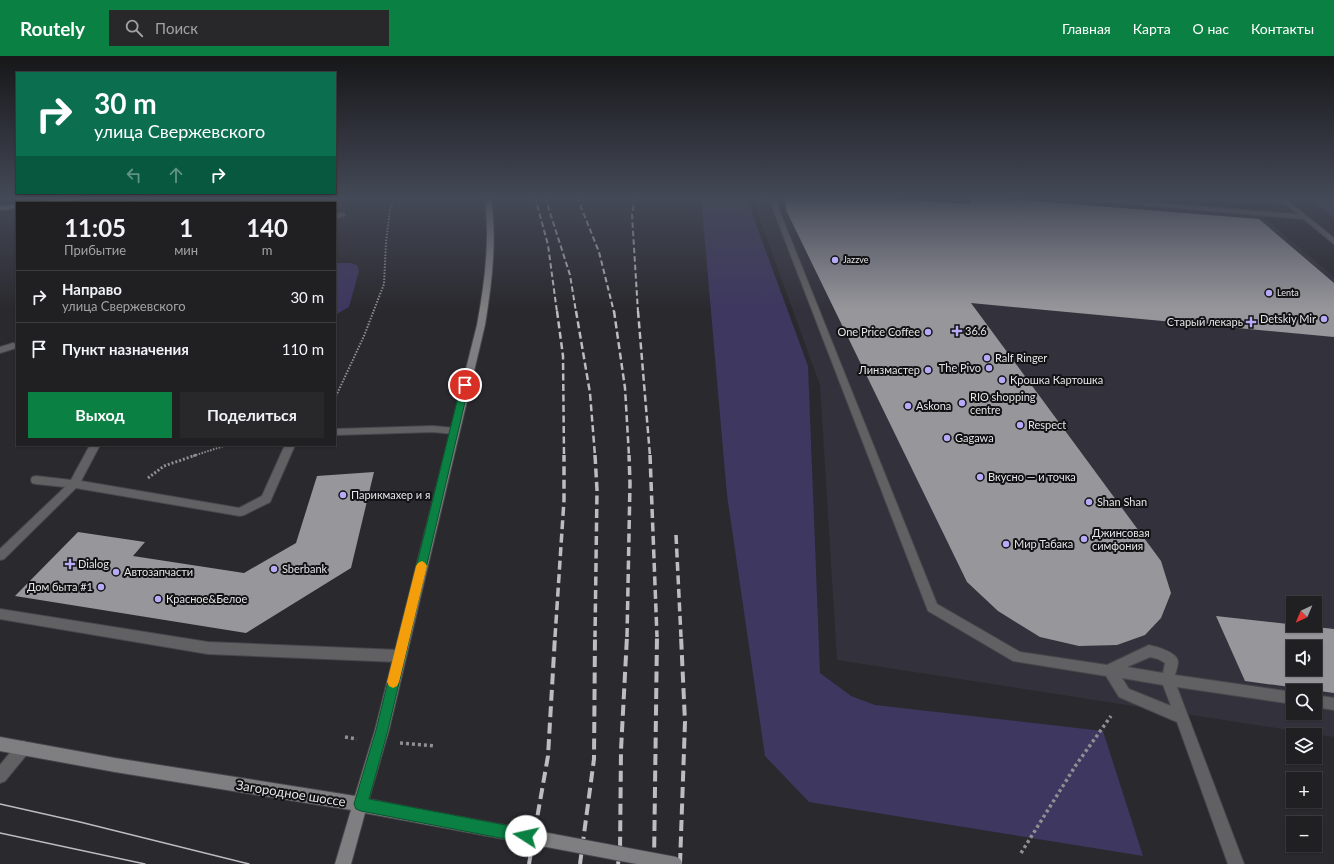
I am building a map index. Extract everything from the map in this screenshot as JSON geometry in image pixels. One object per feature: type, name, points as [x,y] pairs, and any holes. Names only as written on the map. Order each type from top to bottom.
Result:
[{"type":"street","points":[[343,864],[379,741],[480,325],[491,270],[492,235]]},
{"type":"street","points":[[786,235],[932,607],[1018,657],[1286,697]]},
{"type":"street","points":[[1325,235],[1334,242]]},
{"type":"street","points":[[0,350],[13,346]]},
{"type":"street","points":[[336,432],[433,429],[454,431]]},
{"type":"street","points":[[0,556],[74,484],[94,446]]},
{"type":"street","points":[[36,480],[74,484],[240,512],[266,499],[290,446]]},
{"type":"street","points":[[0,614],[208,648],[399,656]]},
{"type":"street","points":[[1109,670],[1149,651],[1161,654],[1172,661],[1168,679],[1236,864]]},
{"type":"street","points":[[1109,670],[1124,694],[1181,717]]},
{"type":"street","points":[[1322,702],[1334,704]]},
{"type":"street","name":"Загородное шоссе","points":[[0,744],[123,766],[361,804],[675,864]]},
{"type":"street","points":[[0,776],[22,748]]},
{"type":"path","points":[[336,396],[364,336],[384,284],[387,235]]},
{"type":"path","points":[[146,480],[164,466],[224,446]]},
{"type":"path","points":[[1021,854],[1076,765],[1111,716]]},
{"type":"path","points":[[379,741],[436,746]]},
{"type":"shaded area","points":[[704,235],[760,235],[808,366],[820,673],[851,696],[875,705],[1103,731],[1143,856],[809,802],[765,756],[727,495]]},
{"type":"shaded area","points":[[765,235],[1284,235],[1334,277],[1334,737],[1322,735],[1322,728],[1286,728],[1286,730],[837,660],[820,385]]},
{"type":"shaded area","points":[[336,263],[350,263],[357,265],[359,271],[349,307],[336,314]]},
{"type":"building","name":"RIO shopping centre","points":[[798,235],[1277,235],[1334,283],[1334,337],[971,303],[1161,561],[1171,593],[1161,618],[1145,635],[1117,645],[1079,646],[1040,637],[998,611],[967,582]]},
{"type":"building","points":[[374,472],[351,568],[246,633],[15,596],[78,532],[145,542],[133,556],[244,573],[296,543],[317,476]]},
{"type":"building","points":[[1216,616],[1286,624],[1286,632],[1322,632],[1322,628],[1334,629],[1334,693],[1322,691],[1322,684],[1286,684],[1286,687],[1245,681]]},
{"type":"tram line","points":[[0,804],[80,822],[249,864]]},
{"type":"tram line","points":[[0,833],[145,864]]},
{"type":"railway","points":[[545,235],[548,245],[557,312]]},
{"type":"railway","points":[[557,235],[570,275],[576,312]]},
{"type":"railway","points":[[592,235],[599,252],[614,312]]},
{"type":"railway","points":[[633,235],[638,312]]},
{"type":"railway","points":[[557,311],[563,356],[564,456]]},
{"type":"railway","points":[[576,311],[590,393],[595,456]]},
{"type":"railway","points":[[614,311],[625,388],[629,456]]},
{"type":"railway","points":[[638,311],[650,456]]},
{"type":"railway","points":[[595,455],[597,490],[595,637]]},
{"type":"railway","points":[[627,637],[630,483],[629,455]]},
{"type":"railway","points":[[650,455],[657,637]]},
{"type":"railway","points":[[555,637],[564,500],[564,456]]},
{"type":"railway","points":[[676,535],[681,637]]},
{"type":"railway","points":[[529,864],[548,756],[555,636]]},
{"type":"railway","points":[[580,864],[594,759],[595,636]]},
{"type":"railway","points":[[618,864],[620,853],[621,750],[627,636]]},
{"type":"railway","points":[[680,864],[685,722],[681,636]]},
{"type":"railway","points":[[654,864],[657,637]]},
{"type":"slow traffic","points":[[393,682],[422,566]]},
{"type":"place","name":"Jazzve","points":[[835,260]]},
{"type":"place","name":"Lenta","points":[[1269,293]]},
{"type":"place","name":"Detskiy Mir","points":[[1324,319]]},
{"type":"place","name":"Старый лекарь","points":[[1251,322]]},
{"type":"place","name":"36.6","points":[[957,331]]},
{"type":"place","name":"One Price Coffee","points":[[928,332]]},
{"type":"place","name":"Ralf Ringer","points":[[987,358]]},
{"type":"place","name":"The Pivo","points":[[989,368]]},
{"type":"place","name":"Линзмастер","points":[[928,370]]},
{"type":"place","name":"Крошка Картошка","points":[[1002,380]]},
{"type":"place","name":"RIO shopping centre","points":[[962,403]]},
{"type":"place","name":"Askona","points":[[908,406]]},
{"type":"place","name":"Respect","points":[[1020,425]]},
{"type":"place","name":"Gagawa","points":[[947,438]]},
{"type":"place","name":"Вкусно — и точка","points":[[980,477]]},
{"type":"place","name":"Парикмахер и я","points":[[343,495]]},
{"type":"place","name":"Shan Shan","points":[[1089,502]]},
{"type":"place","name":"Джинсовая симфония","points":[[1084,539]]},
{"type":"place","name":"Мир Табака","points":[[1006,544]]},
{"type":"place","name":"Dialog","points":[[70,564]]},
{"type":"place","name":"Sberbank","points":[[274,569]]},
{"type":"place","name":"Автозапчасти","points":[[116,572]]},
{"type":"place","name":"Дом быта #1","points":[[101,587]]},
{"type":"place","name":"Красное&Белое","points":[[158,599]]},
{"type":"route","points":[[465,385],[382,730],[361,804],[526,836]]}]
